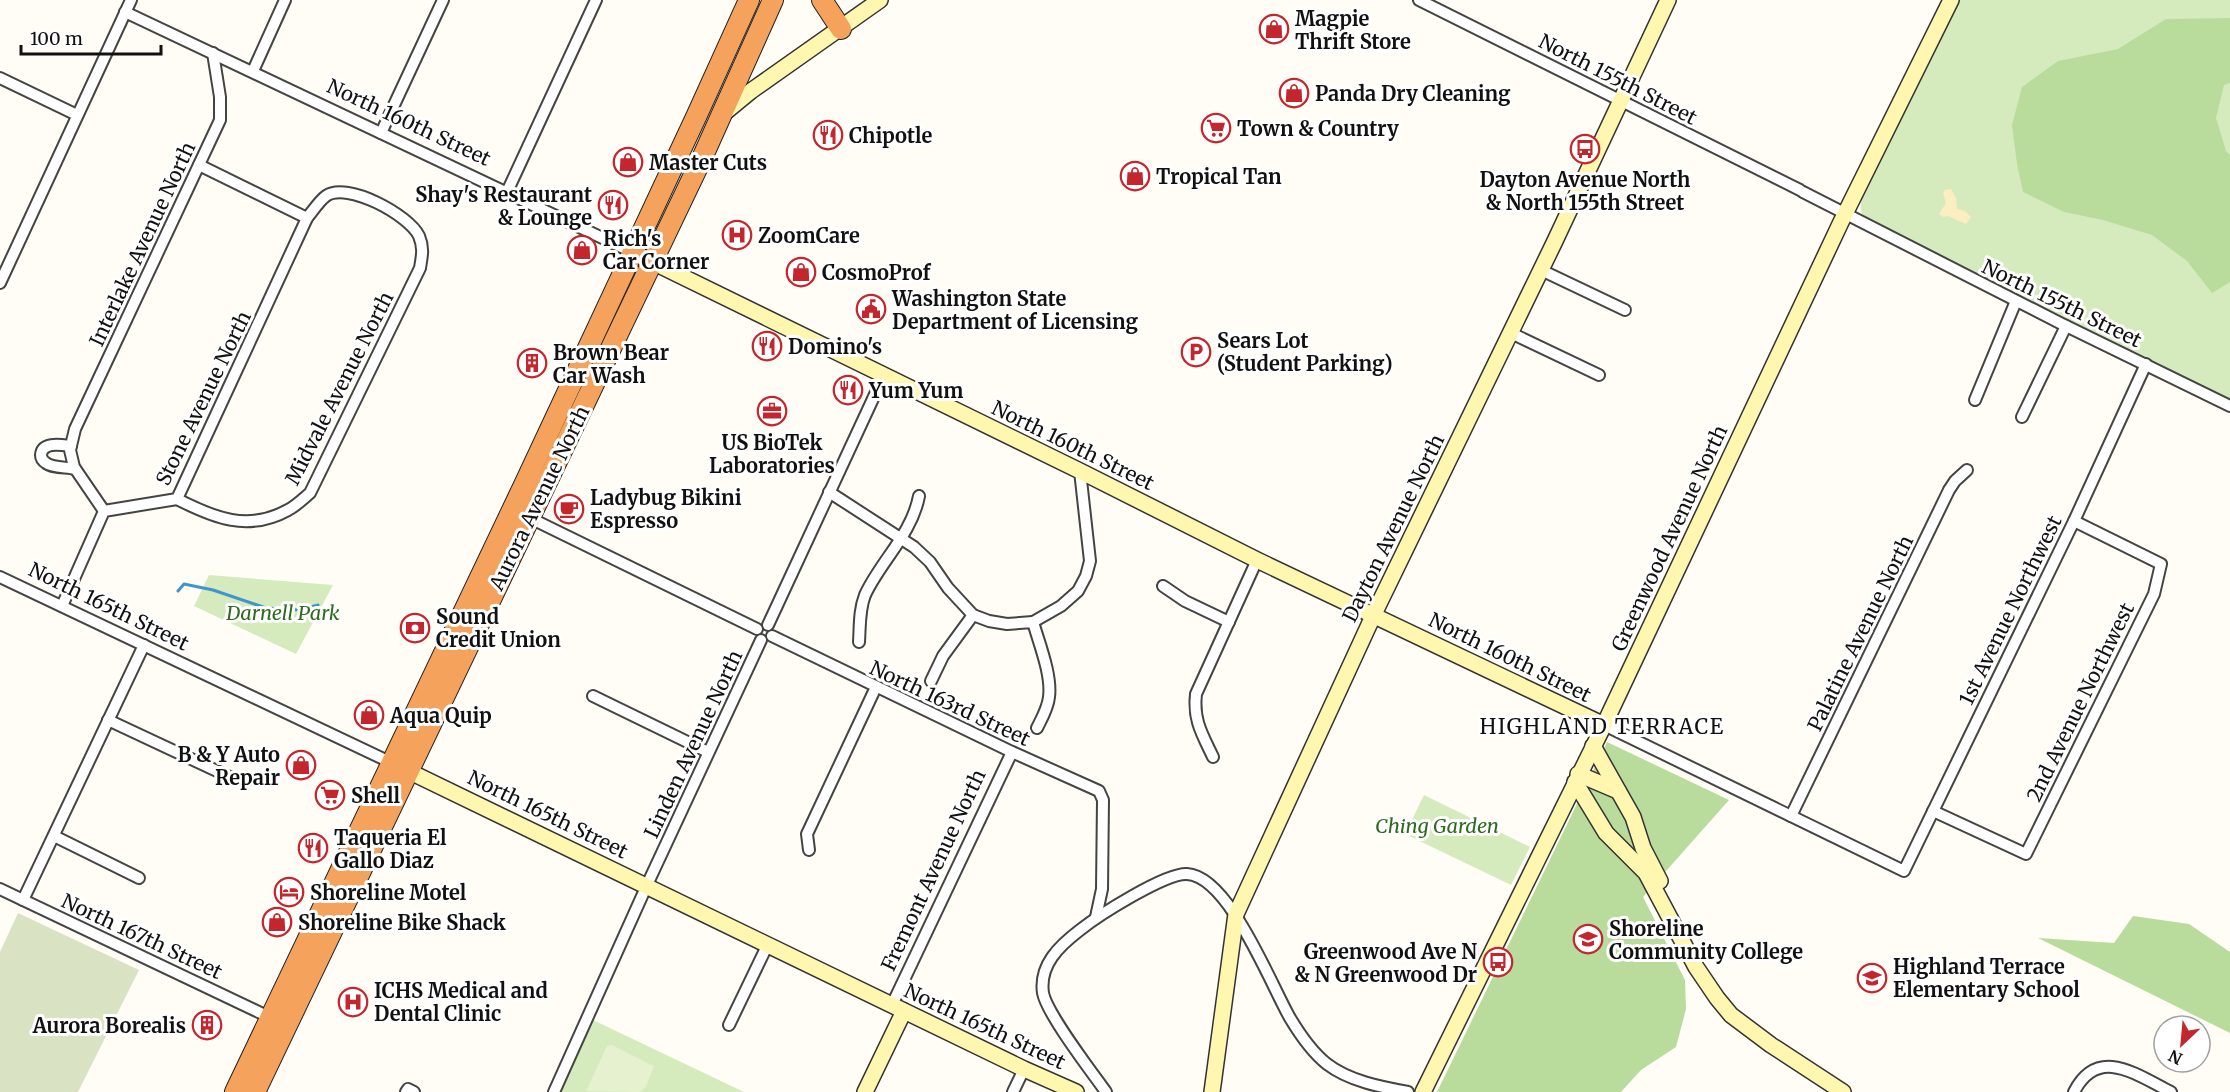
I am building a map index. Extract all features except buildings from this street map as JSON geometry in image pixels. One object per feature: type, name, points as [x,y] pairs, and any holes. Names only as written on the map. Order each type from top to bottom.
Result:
[{"type":"highway","name":"Aurora Avenue North","points":[[255,1092],[632,252],[749,0]]},
{"type":"highway","name":"Aurora Avenue North","points":[[234,1092],[269,1017],[530,518],[723,114],[773,0]]},
{"type":"highway","points":[[822,0],[841,29]]},
{"type":"street","points":[[0,283],[131,0]]},
{"type":"street","points":[[253,71],[285,0]]},
{"type":"street","points":[[381,133],[443,0]]},
{"type":"street","points":[[507,192],[596,0]]},
{"type":"street","points":[[723,114],[751,91],[880,0]]},
{"type":"street","name":"North 155th Street","points":[[1419,0],[2016,301],[2230,406]]},
{"type":"street","name":"Dayton Avenue North","points":[[1212,1092],[1236,914],[1374,614],[1511,333],[1668,0]]},
{"type":"street","name":"Greenwood Avenue North","points":[[1423,1092],[1604,725],[1845,213],[1951,0]]},
{"type":"street","name":"North 160th Street","points":[[125,12],[632,252],[1257,560],[1374,614],[1904,871]]},
{"type":"street","name":"Interlake Avenue North","points":[[104,510],[75,469],[70,450],[75,429],[220,120],[220,97],[213,53]]},
{"type":"street","points":[[0,78],[77,115]]},
{"type":"street","points":[[199,165],[307,218]]},
{"type":"street","name":"Stone Avenue North","points":[[104,510],[177,499],[307,218],[326,196],[340,192],[378,203],[411,224],[418,235]]},
{"type":"street","name":"Midvale Avenue North","points":[[177,499],[216,517],[246,522],[268,518],[288,510],[310,493],[420,268],[423,250],[418,235]]},
{"type":"street","points":[[1541,270],[1625,310]]},
{"type":"street","points":[[1975,400],[2016,301]]},
{"type":"street","points":[[2022,417],[2066,326]]},
{"type":"street","points":[[1511,333],[1599,375]]},
{"type":"street","name":"1st Avenue Northwest","points":[[1904,871],[2074,520],[2146,364]]},
{"type":"street","points":[[768,625],[884,375]]},
{"type":"street","points":[[71,446],[49,445],[43,449],[41,455],[49,465],[75,469]]},
{"type":"street","name":"Palatine Avenue North","points":[[1791,816],[1949,490],[1966,470]]},
{"type":"street","points":[[829,492],[901,536],[930,562],[948,588],[973,615],[1007,624],[1033,621],[1061,606],[1078,591],[1086,576],[1090,561],[1080,471]]},
{"type":"street","points":[[859,642],[861,607],[917,509],[919,496]]},
{"type":"street","points":[[62,606],[104,510]]},
{"type":"street","points":[[530,518],[757,629]]},
{"type":"street","name":"2nd Avenue Northwest","points":[[1933,811],[2026,854],[2154,594],[2161,564],[2074,520]]},
{"type":"street","points":[[1213,757],[1197,723],[1194,710],[1196,694],[1257,560]]},
{"type":"street","name":"North 165th Street","points":[[0,577],[1076,1092]]},
{"type":"street","points":[[1163,586],[1185,601],[1229,622]]},
{"type":"street","points":[[931,681],[943,656],[973,615]]},
{"type":"street","points":[[1033,621],[1049,681],[1050,695],[1037,728]]},
{"type":"street","points":[[761,625],[768,625],[772,630],[772,636],[767,641],[760,640],[756,636],[757,629],[761,625]]},
{"type":"street","name":"North 163rd Street","points":[[772,636],[1012,752],[1099,791],[1103,800],[1102,888],[1096,917]]},
{"type":"street","name":"Linden Avenue North","points":[[554,1092],[760,640]]},
{"type":"street","points":[[24,900],[144,645]]},
{"type":"street","points":[[808,850],[807,834],[876,687]]},
{"type":"street","points":[[593,696],[708,752]]},
{"type":"street","points":[[108,720],[234,779]]},
{"type":"street","points":[[1593,746],[1633,817],[1643,848],[1685,932],[1696,967]]},
{"type":"street","name":"Fremont Avenue North","points":[[865,1092],[898,1008],[1012,752]]},
{"type":"street","points":[[1576,778],[1618,791]]},
{"type":"street","points":[[1576,778],[1606,833],[1646,873],[1696,967],[1731,1015],[1771,1045],[1843,1092]]},
{"type":"street","points":[[54,836],[139,878]]},
{"type":"street","points":[[1106,1092],[1045,1002],[1041,980],[1049,962],[1061,945],[1096,917],[1174,875],[1190,874],[1214,888],[1236,914],[1291,1020],[1312,1049],[1327,1064],[1376,1086],[1408,1092]]},
{"type":"street","name":"North 167th Street","points":[[0,889],[269,1017]]},
{"type":"street","points":[[729,1025],[768,944]]},
{"type":"street","points":[[2076,1087],[2089,1073],[2101,1066],[2119,1066],[2171,1092]]},
{"type":"street","points":[[1013,1092],[1024,1069]]},
{"type":"green space","points":[[1958,0],[2230,0],[2230,399],[1870,224],[1865,218],[1861,209],[1862,198]]},
{"type":"green space","points":[[2230,18],[2230,83],[2224,85],[2216,118],[2226,151],[2230,155],[2230,282],[2212,293],[2187,261],[2152,235],[2103,220],[2064,212],[2023,192],[2012,125],[2022,87],[2058,61],[2118,49],[2166,19]]},
{"type":"green space","name":"Darnell Park","points":[[209,575],[333,585],[296,654],[194,606]]},
{"type":"green space","name":"Shoreline Community College","points":[[1607,742],[1729,800],[1643,897],[1685,980],[1686,1009],[1676,1047],[1641,1070],[1621,1092],[1437,1092]]},
{"type":"green space","name":"Ching Garden","points":[[1424,795],[1530,847],[1511,885],[1405,834]]},
{"type":"green space","points":[[18,913],[139,970],[78,1092],[0,1092],[0,952]]},
{"type":"green space","points":[[2133,916],[2189,924],[2230,952],[2230,1033],[2212,1024],[2212,1014],[2192,1014],[2038,938],[2114,943]]},
{"type":"green space","points":[[593,1020],[744,1092],[560,1092]]},
{"type":"green space","points":[[612,1045],[654,1066],[646,1087],[640,1092],[586,1091],[607,1046]]},
{"type":"sand","points":[[1951,189],[1956,198],[1957,209],[1965,211],[1971,217],[1966,224],[1939,214],[1946,203],[1943,193]]},
{"type":"waterway","points":[[178,591],[184,584],[213,590],[266,608],[299,610],[318,605]]},
{"type":"place","name":"Magpie Thrift Store","points":[[1274,29]]},
{"type":"place","name":"Panda Dry Cleaning","points":[[1294,93]]},
{"type":"place","name":"Town & Country","points":[[1216,128]]},
{"type":"place","name":"Chipotle","points":[[828,135]]},
{"type":"place","name":"Dayton Avenue North & North 155th Street","points":[[1585,149]]},
{"type":"place","name":"Master Cuts","points":[[628,162]]},
{"type":"place","name":"Tropical Tan","points":[[1135,176]]},
{"type":"place","name":"Shay's Restaurant & Lounge","points":[[613,205]]},
{"type":"place","name":"ZoomCare","points":[[737,235]]},
{"type":"place","name":"Rich's Car Corner","points":[[582,250]]},
{"type":"place","name":"CosmoProf","points":[[801,272]]},
{"type":"place","name":"Washington State Department of Licensing","points":[[871,309]]},
{"type":"place","name":"Domino's","points":[[767,346]]},
{"type":"place","name":"Sears Lot (Student Parking)","points":[[1196,352]]},
{"type":"place","name":"Brown Bear Car Wash","points":[[532,363]]},
{"type":"place","name":"Yum Yum","points":[[848,390]]},
{"type":"place","name":"US BioTek Laboratories","points":[[772,411]]},
{"type":"place","name":"Ladybug Bikini Espresso","points":[[569,509]]},
{"type":"place","name":"Sound Credit Union","points":[[415,628]]},
{"type":"place","name":"Aqua Quip","points":[[369,715]]},
{"type":"place","name":"B & Y Auto Repair","points":[[301,765]]},
{"type":"place","name":"Shell","points":[[330,795]]},
{"type":"place","name":"Taqueria El Gallo Diaz","points":[[313,848]]},
{"type":"place","name":"Shoreline Motel","points":[[289,892]]},
{"type":"place","name":"Shoreline Bike Shack","points":[[277,922]]},
{"type":"place","name":"Shoreline Community College","points":[[1588,939]]},
{"type":"place","name":"Greenwood Ave N & N Greenwood Dr","points":[[1498,962]]},
{"type":"place","name":"Highland Terrace Elementary School","points":[[1872,978]]},
{"type":"place","name":"ICHS Medical and Dental Clinic","points":[[353,1002]]},
{"type":"place","name":"Aurora Borealis","points":[[207,1025]]},
{"type":"district","name":"HIGHLAND TERRACE","points":[[1602,726]]}]
